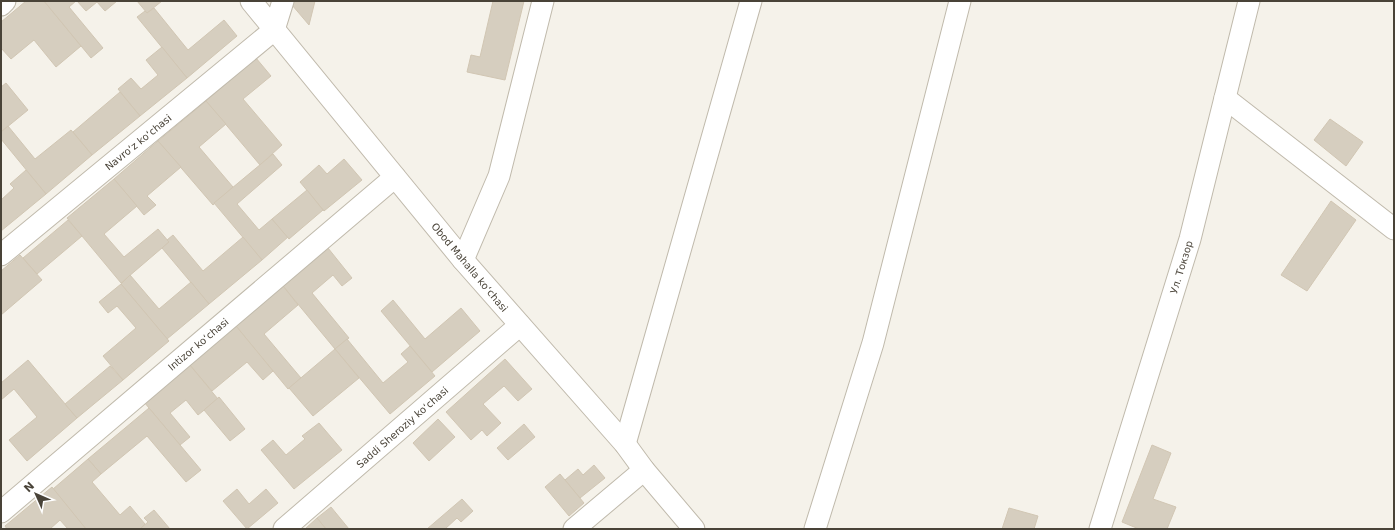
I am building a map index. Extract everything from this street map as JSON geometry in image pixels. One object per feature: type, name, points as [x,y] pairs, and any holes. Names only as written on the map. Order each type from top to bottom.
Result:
[{"type":"street","points":[[1,5],[5,1]]},
{"type":"street","name":"Obod Mahalla ko‘chasi","points":[[251,1],[464,260],[625,444],[644,470],[694,529]]},
{"type":"street","points":[[274,30],[283,1]]},
{"type":"street","points":[[464,260],[499,176],[544,1]]},
{"type":"street","points":[[625,444],[751,1]]},
{"type":"street","points":[[815,529],[873,343],[960,1]]},
{"type":"street","name":"Ул. Токзор","points":[[1100,529],[1190,239],[1249,1]]},
{"type":"street","name":"Navro‘z ko‘chasi","points":[[1,254],[274,30]]},
{"type":"street","points":[[1225,98],[1394,229]]},
{"type":"street","name":"Intizor koʻchasi","points":[[1,512],[395,177]]},
{"type":"street","name":"Saddi Sheroziy koʻchasi","points":[[284,529],[520,325]]},
{"type":"street","points":[[574,529],[644,470]]},
{"type":"building","points":[[26,1],[44,1],[81,46],[56,67],[34,40],[11,59],[1,48],[1,22]]},
{"type":"building","points":[[44,1],[76,1],[69,7],[103,48],[91,58]]},
{"type":"building","points":[[77,1],[117,1],[105,11],[97,2],[86,11]]},
{"type":"building","points":[[137,1],[162,1],[147,13]]},
{"type":"building","points":[[293,1],[315,1],[309,25],[292,5]]},
{"type":"building","points":[[493,1],[524,1],[505,80],[467,72],[471,55],[480,57]]},
{"type":"building","points":[[154,8],[188,50],[224,20],[237,36],[187,78],[137,17],[145,11],[147,13]]},
{"type":"building","points":[[162,47],[187,78],[140,116],[118,89],[131,78],[141,89],[158,75],[146,60]]},
{"type":"building","points":[[256,58],[271,76],[243,99],[282,145],[260,165],[206,101]]},
{"type":"building","points":[[6,83],[28,110],[1,132],[1,87]]},
{"type":"building","points":[[120,92],[140,116],[92,155],[73,132]]},
{"type":"building","points":[[206,101],[226,124],[199,147],[233,187],[213,205],[158,141]]},
{"type":"building","points":[[1330,119],[1363,142],[1346,166],[1314,140]]},
{"type":"building","points":[[8,126],[35,159],[71,130],[92,155],[46,194],[1,139],[1,132]]},
{"type":"building","points":[[158,141],[181,167],[147,196],[156,205],[144,215],[114,179]]},
{"type":"building","points":[[273,154],[282,165],[237,204],[259,230],[272,219],[288,237],[262,260],[214,203]]},
{"type":"building","points":[[344,159],[362,180],[324,211],[300,182],[319,165],[327,174]]},
{"type":"building","points":[[26,170],[46,194],[1,231],[1,200],[14,188],[10,184]]},
{"type":"building","points":[[114,179],[137,206],[104,234],[124,257],[158,229],[169,242],[121,283],[67,218]]},
{"type":"building","points":[[307,190],[323,210],[289,239],[272,219]]},
{"type":"building","points":[[1331,201],[1356,220],[1307,291],[1281,275]]},
{"type":"building","points":[[68,220],[82,236],[37,274],[23,258]]},
{"type":"building","points":[[173,235],[203,271],[243,237],[262,260],[209,304],[162,248],[169,242],[167,240]]},
{"type":"building","points":[[328,248],[352,278],[342,286],[333,275],[312,293],[349,338],[335,349],[283,286]]},
{"type":"building","points":[[20,255],[42,280],[1,315],[1,271]]},
{"type":"building","points":[[130,275],[159,309],[191,282],[209,304],[167,339],[121,284]]},
{"type":"building","points":[[121,284],[169,341],[123,380],[103,356],[136,328],[117,306],[108,313],[99,302]]},
{"type":"building","points":[[283,286],[298,305],[264,334],[301,378],[288,389],[236,326]]},
{"type":"building","points":[[393,300],[425,339],[461,308],[480,331],[432,372],[381,311]]},
{"type":"building","points":[[236,326],[273,371],[263,380],[247,362],[212,391],[189,364]]},
{"type":"building","points":[[347,339],[383,383],[408,362],[401,354],[410,346],[435,376],[390,414],[335,349]]},
{"type":"building","points":[[335,349],[359,378],[313,416],[289,388]]},
{"type":"building","points":[[505,359],[532,389],[518,401],[504,386],[483,404],[501,423],[487,436],[482,430],[471,440],[446,412]]},
{"type":"building","points":[[28,360],[77,418],[27,461],[9,440],[37,417],[14,389],[1,400],[1,383]]},
{"type":"building","points":[[189,364],[218,399],[198,415],[186,400],[170,413],[190,437],[180,445],[144,402]]},
{"type":"building","points":[[110,366],[123,380],[77,418],[65,404]]},
{"type":"building","points":[[219,397],[245,429],[230,441],[204,410]]},
{"type":"building","points":[[149,408],[201,470],[186,482],[147,436],[101,474],[88,459]]},
{"type":"building","points":[[438,419],[455,437],[429,461],[413,443]]},
{"type":"building","points":[[319,423],[342,450],[294,489],[261,450],[273,440],[286,455],[305,439],[302,436]]},
{"type":"building","points":[[524,424],[535,437],[508,460],[497,448]]},
{"type":"building","points":[[1152,445],[1171,453],[1153,499],[1176,507],[1167,529],[1139,529],[1122,522]]},
{"type":"building","points":[[88,459],[101,474],[92,482],[120,515],[130,506],[145,524],[140,529],[86,529],[53,489]]},
{"type":"building","points":[[594,465],[605,478],[580,498],[565,480],[578,469],[583,475]]},
{"type":"building","points":[[560,474],[584,503],[569,516],[545,487]]},
{"type":"building","points":[[52,487],[86,529],[68,529],[60,520],[50,529],[7,529],[5,526]]},
{"type":"building","points":[[237,489],[249,504],[266,489],[278,503],[247,529],[223,501]]},
{"type":"building","points":[[462,499],[473,511],[461,522],[457,518],[445,529],[427,529]]},
{"type":"building","points":[[331,507],[349,529],[326,529],[317,518]]},
{"type":"building","points":[[1009,508],[1038,516],[1034,529],[1002,529]]},
{"type":"building","points":[[154,510],[170,529],[140,529],[148,522],[144,518]]},
{"type":"building","points":[[317,518],[326,529],[305,529]]}]
